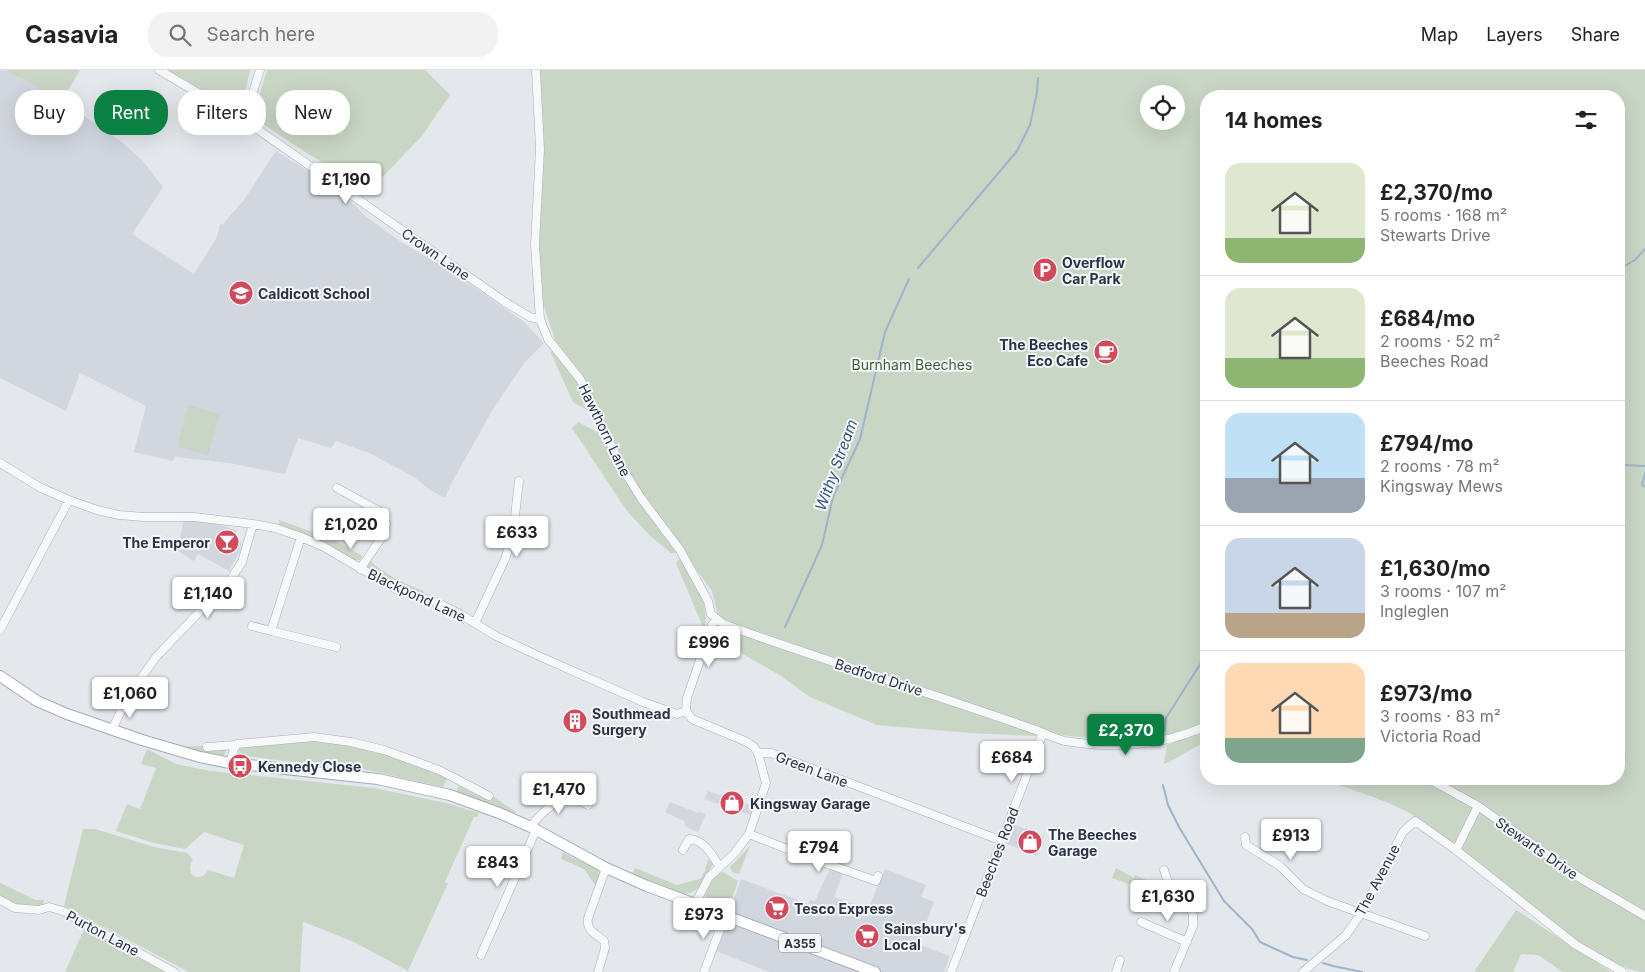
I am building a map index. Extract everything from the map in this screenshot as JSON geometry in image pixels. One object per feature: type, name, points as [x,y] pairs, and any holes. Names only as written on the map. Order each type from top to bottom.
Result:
[{"type":"main road","name":"A355","points":[[0,676],[37,701],[66,714],[174,750],[230,763],[378,779],[450,795],[500,813],[606,868],[647,886],[875,972]]},
{"type":"street","name":"Crown Lane","points":[[158,70],[192,90]]},
{"type":"street","points":[[254,90],[260,70]]},
{"type":"street","name":"Hawthorn Lane","points":[[536,70],[540,149],[535,245],[540,318],[548,339],[580,379],[620,466],[641,498],[680,550],[708,601],[711,614],[716,619]]},
{"type":"street","name":"Crown Lane","points":[[266,135],[505,302],[530,317],[540,318]]},
{"type":"street","name":"Blackpond Lane","points":[[0,462],[41,488],[97,510],[119,515],[194,516],[275,528],[301,537],[324,547],[398,590],[436,602],[496,636],[541,657],[643,702],[677,714],[686,711]]},
{"type":"street","points":[[475,623],[505,558],[513,534],[518,481]]},
{"type":"street","points":[[337,488],[380,511],[386,524],[384,534],[360,569]]},
{"type":"street","points":[[0,630],[69,500]]},
{"type":"street","points":[[112,730],[127,698],[156,657],[231,579],[242,562],[254,524]]},
{"type":"street","points":[[271,631],[301,537]]},
{"type":"street","points":[[686,711],[687,698],[712,625],[716,619]]},
{"type":"street","name":"Bedford Drive","points":[[716,619],[723,624],[782,646],[1043,733]]},
{"type":"street","points":[[252,626],[336,647]]},
{"type":"street","name":"Green Lane","points":[[686,711],[692,719],[754,746],[758,753],[771,753],[1002,841]]},
{"type":"street","points":[[1043,733],[1064,741],[1134,745],[1164,741],[1187,735],[1200,729]]},
{"type":"street","name":"Beeches Road","points":[[951,972],[1043,733]]},
{"type":"street","points":[[207,747],[326,737],[384,750],[439,770],[489,796]]},
{"type":"street","points":[[230,763],[235,745]]},
{"type":"street","points":[[695,904],[709,877],[734,854],[749,834],[766,783],[758,753]]},
{"type":"street","points":[[450,795],[456,779]]},
{"type":"street","name":"Stewarts Drive","points":[[1440,785],[1478,806],[1580,878],[1645,916]]},
{"type":"street","points":[[481,955],[540,815],[562,800],[570,798],[577,802],[582,801],[588,805]]},
{"type":"street","points":[[1456,850],[1478,806]]},
{"type":"street","name":"The Avenue","points":[[1303,972],[1346,935],[1362,912],[1403,832],[1415,821],[1456,850],[1576,945],[1618,971]]},
{"type":"street","points":[[749,834],[876,882]]},
{"type":"street","points":[[1245,837],[1246,845],[1280,866],[1303,889],[1327,901],[1425,936]]},
{"type":"street","points":[[683,850],[689,839],[692,839],[702,844],[720,866]]},
{"type":"street","points":[[598,972],[605,948],[604,941],[590,931],[587,925],[606,868]]},
{"type":"street","points":[[1164,870],[1169,885],[1190,906],[1193,915],[1193,926],[1174,972]]},
{"type":"street","name":"Purton Lane","points":[[0,900],[15,908],[39,910],[49,907],[63,911],[174,972]]},
{"type":"street","points":[[704,972],[724,916]]},
{"type":"street","points":[[1141,922],[1187,942]]},
{"type":"street","points":[[1116,972],[1120,960]]},
{"type":"shaded area","name":"Caldicott School","points":[[0,70],[13,73],[42,90],[15,90],[15,135],[84,135],[84,116],[94,123],[94,135],[112,135],[143,161],[163,187],[132,234],[194,274],[217,237],[220,224],[222,225],[244,200],[276,151],[336,189],[365,216],[401,242],[447,268],[523,321],[544,343],[525,362],[493,409],[445,498],[429,489],[414,477],[369,453],[336,441],[331,448],[298,438],[285,474],[229,463],[175,457],[173,461],[134,452],[146,406],[80,373],[66,411],[0,378]]},
{"type":"shaded area","points":[[184,518],[237,530],[236,533],[241,542],[240,551],[229,571],[198,554],[194,561],[178,551]]},
{"type":"shaded area","points":[[708,791],[753,806],[751,815],[704,799]]},
{"type":"shaded area","points":[[670,802],[698,813],[706,814],[698,832],[686,827],[684,821],[665,812]]},
{"type":"shaded area","points":[[1013,824],[1044,836],[1037,856],[1005,843]]},
{"type":"shaded area","points":[[830,868],[843,873],[834,897],[868,909],[885,869],[926,885],[921,897],[934,902],[918,944],[950,956],[944,972],[769,972],[716,951],[735,907],[734,899],[741,879],[808,904],[810,900],[815,901]]},
{"type":"green space","points":[[5,70],[80,70],[68,90],[40,90]]},
{"type":"green space","points":[[167,70],[250,70],[246,90],[202,90]]},
{"type":"green space","points":[[267,70],[425,70],[450,95],[421,137],[371,189],[308,154],[280,135],[350,135],[350,90],[276,90],[276,132],[266,126],[266,90],[261,90]]},
{"type":"green space","name":"Burnham Beeches","points":[[539,70],[1645,70],[1645,914],[1615,897],[1444,785],[1625,785],[1625,90],[1200,90],[1200,725],[1183,734],[1129,743],[1062,735],[723,621],[718,615],[712,591],[636,486],[617,454],[582,375],[555,340],[543,303],[537,245]]},
{"type":"green space","points":[[550,351],[555,353],[575,378],[592,413],[573,402]]},
{"type":"green space","points":[[188,405],[220,414],[208,455],[177,447]]},
{"type":"green space","points":[[578,422],[601,434],[632,490],[677,553],[671,553],[649,535],[627,511],[572,428]]},
{"type":"green space","points":[[279,520],[332,539],[362,557],[360,560],[352,560],[279,525]]},
{"type":"green space","points":[[681,557],[703,598],[706,616],[705,626],[703,627],[676,563]]},
{"type":"green space","points":[[370,560],[387,574],[424,591],[423,595],[395,584],[368,569],[367,564]]},
{"type":"green space","points":[[722,627],[1035,732],[1036,736],[970,733],[877,725],[810,697],[781,676],[712,636],[714,629]]},
{"type":"green space","points":[[1200,731],[1200,745],[1164,764],[1167,745]]},
{"type":"green space","points":[[310,740],[352,745],[404,760],[448,777],[443,787],[337,763],[315,765],[238,755],[240,746]]},
{"type":"green space","points":[[202,746],[206,749],[227,749],[223,757],[177,747]]},
{"type":"green space","points":[[147,749],[176,764],[210,771],[374,788],[446,803],[479,813],[477,817],[474,817],[445,882],[448,883],[408,971],[354,942],[303,922],[300,972],[189,972],[64,906],[83,829],[95,829],[154,847],[187,853],[193,859],[190,870],[194,876],[201,877],[208,870],[234,878],[244,845],[204,832],[185,849],[154,843],[116,831],[127,804],[140,809],[156,768],[141,764]]},
{"type":"green space","points":[[1338,785],[1434,785],[1478,810],[1645,919],[1645,972],[1627,968],[1573,940],[1550,919],[1520,902],[1436,830],[1398,807]]},
{"type":"green space","points":[[461,786],[481,797],[494,797],[516,812],[512,814],[459,794],[457,791],[458,787]]},
{"type":"green space","points":[[750,846],[739,874],[732,872],[730,867]]},
{"type":"green space","points":[[563,852],[599,871],[597,884],[595,885],[584,869],[561,859]]},
{"type":"green space","points":[[708,859],[713,864],[698,889],[687,894],[632,874],[635,868],[677,885],[700,879],[705,871]]},
{"type":"green space","points":[[1116,868],[1134,878],[1135,875],[1146,880],[1142,889],[1112,878]]},
{"type":"green space","points":[[723,872],[738,881],[728,911],[709,904],[705,895],[708,885]]},
{"type":"green space","points":[[0,883],[36,900],[44,900],[43,907],[14,906],[0,896]]},
{"type":"green space","points":[[1516,910],[1610,971],[1563,972],[1538,955],[1521,954],[1513,972],[1474,972]]},
{"type":"green space","points":[[85,927],[115,945],[166,972],[65,972]]},
{"type":"waterway","name":"Withy Stream","points":[[918,268],[1017,151],[1030,125],[1038,78]]},
{"type":"waterway","points":[[1625,266],[1635,260],[1645,249]]},
{"type":"waterway","name":"Withy Stream","points":[[785,627],[822,545],[833,497],[860,439],[885,332],[909,279]]},
{"type":"waterway","points":[[1625,465],[1645,466]]},
{"type":"waterway","points":[[1645,473],[1642,485],[1645,487]]},
{"type":"waterway","points":[[1165,730],[1166,718],[1200,664]]},
{"type":"waterway","points":[[1163,785],[1168,805],[1179,827],[1224,901],[1252,929],[1260,942],[1293,957],[1307,960]]},
{"type":"waterway","points":[[1323,963],[1362,972]]},
{"type":"place","name":"Overflow Car Park","points":[[1045,270]]},
{"type":"place","name":"Caldicott School","points":[[241,293]]},
{"type":"place","name":"The Beeches Eco Cafe","points":[[1106,352]]},
{"type":"place","name":"The Emperor","points":[[227,542]]},
{"type":"place","name":"Southmead Surgery","points":[[575,721]]},
{"type":"place","name":"Kennedy Close","points":[[240,766]]},
{"type":"place","name":"Kingsway Garage","points":[[732,803]]},
{"type":"place","name":"The Beeches Garage","points":[[1030,842]]},
{"type":"place","name":"Tesco Express","points":[[777,908]]},
{"type":"place","name":"Sainsbury's Local","points":[[867,936]]}]
